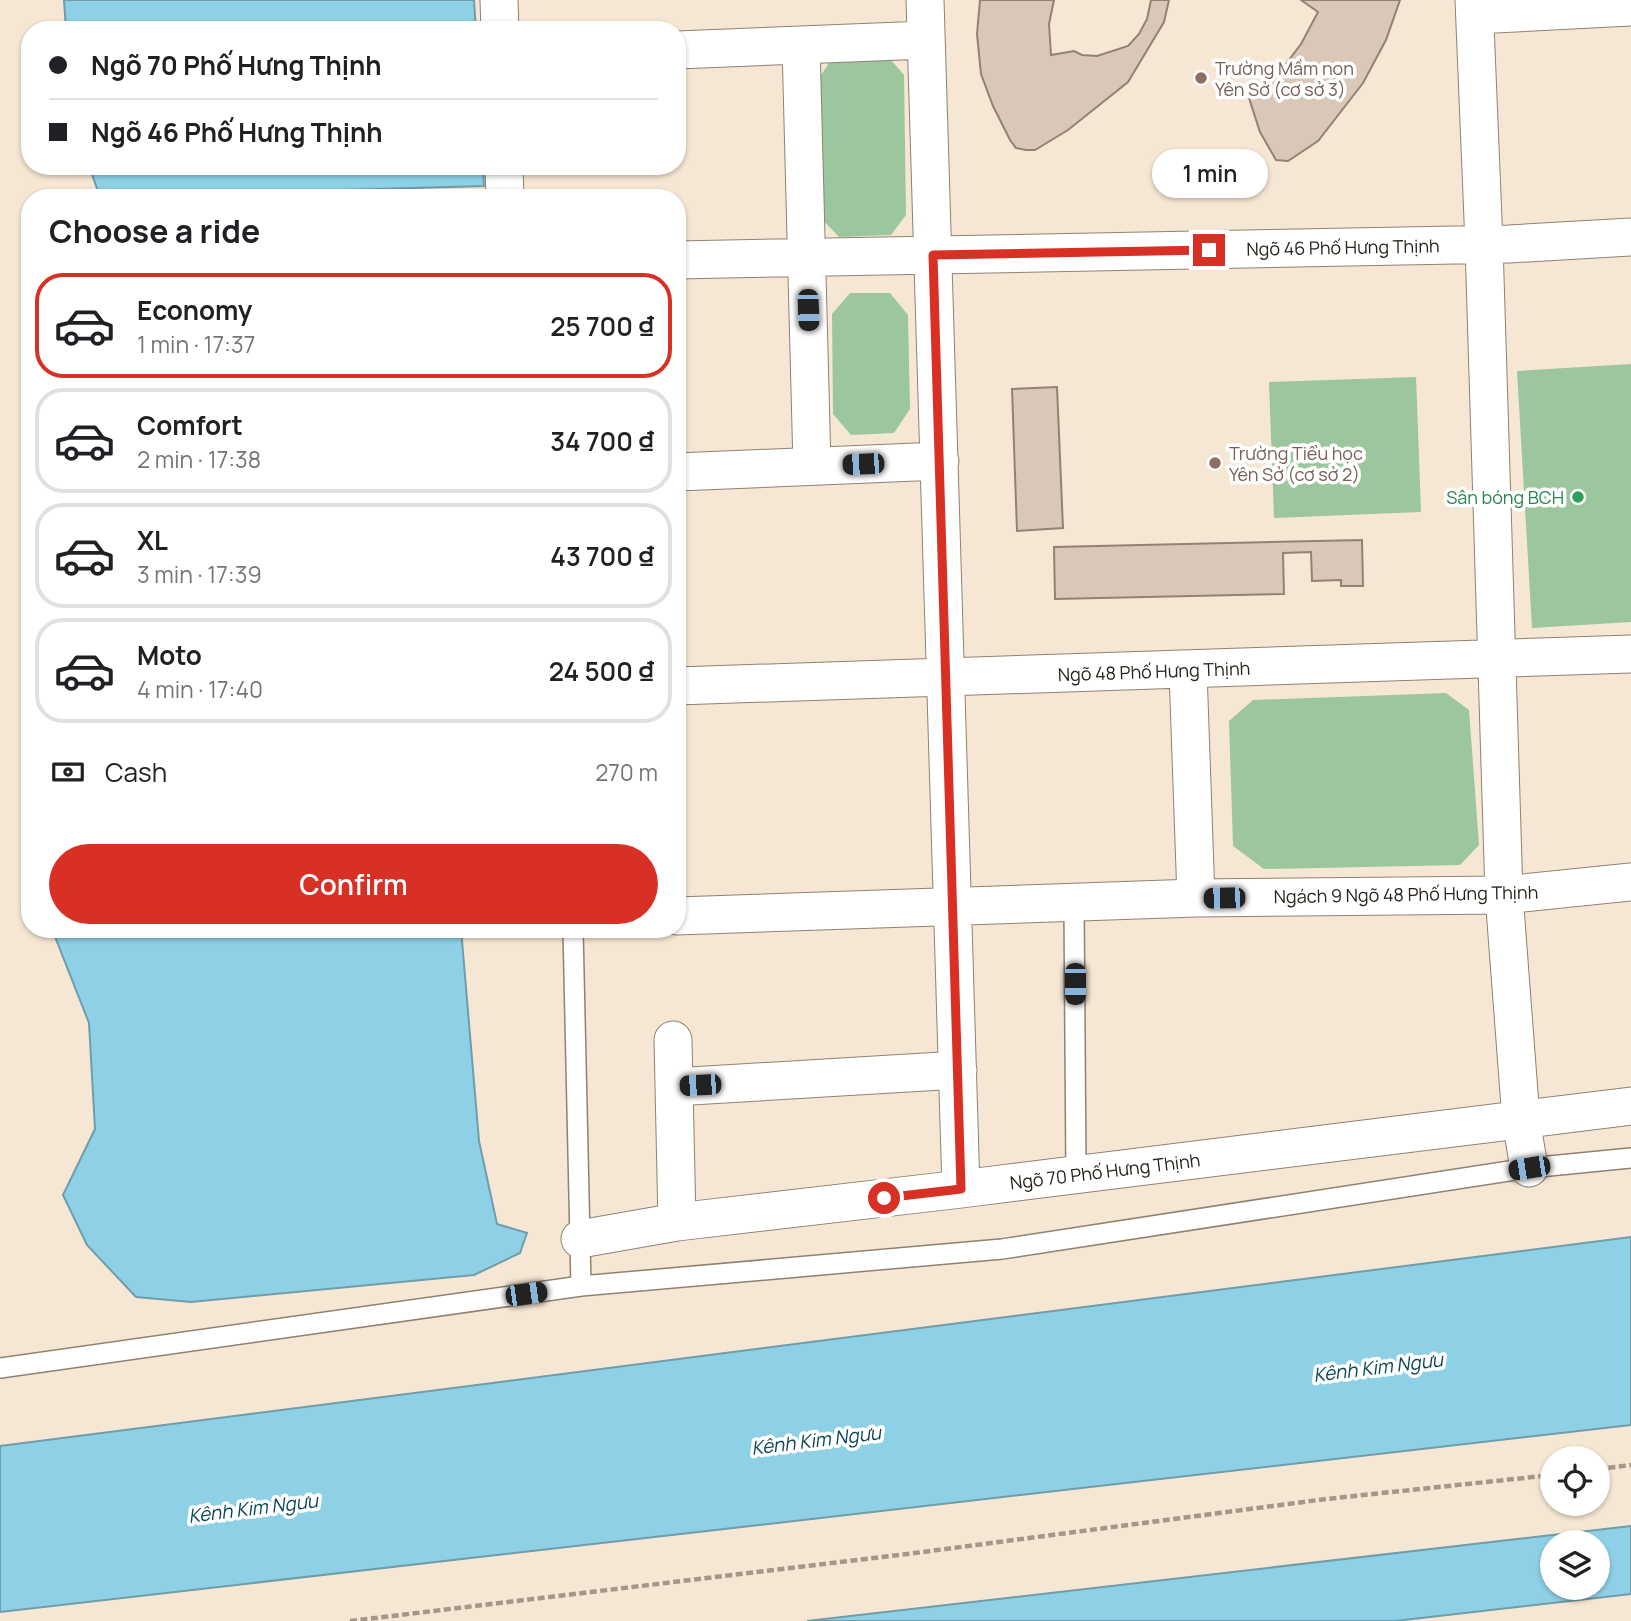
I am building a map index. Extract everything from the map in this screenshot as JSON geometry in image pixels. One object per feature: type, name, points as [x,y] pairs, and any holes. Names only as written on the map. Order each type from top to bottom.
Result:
[{"type":"street","points":[[499,0],[500,21]]},
{"type":"street","points":[[925,0],[961,1189]]},
{"type":"street","points":[[1529,1168],[1521,1119],[1504,895],[1474,8],[1631,8]]},
{"type":"street","points":[[686,50],[926,40]]},
{"type":"street","points":[[802,45],[812,466]]},
{"type":"street","name":"Ngõ 46 Phố Hưng Thịnh","points":[[686,260],[1484,244],[1631,237]]},
{"type":"street","points":[[686,472],[940,461]]},
{"type":"street","name":"Ngõ 48 Phố Hưng Thịnh","points":[[686,686],[1498,661],[1631,654]]},
{"type":"street","points":[[1188,671],[1196,898]]},
{"type":"street","name":"Ngách 9 Ngõ 48 Phố Hưng Thịnh","points":[[686,916],[1196,898],[1504,895],[1631,882]]},
{"type":"street","points":[[673,1040],[677,1222]]},
{"type":"street","points":[[674,1087],[958,1070]]},
{"type":"street","name":"Ngõ 70 Phố Hưng Thịnh","points":[[580,1239],[677,1222],[1631,1106]]},
{"type":"lane","points":[[1074,903],[1076,1174]]},
{"type":"lane","points":[[573,938],[581,1286]]},
{"type":"lane","points":[[0,1367],[581,1286],[1002,1249],[1529,1168],[1631,1158]]},
{"type":"path","points":[[1610,1468],[1631,1465]]},
{"type":"path","points":[[350,1621],[1326,1499],[1540,1476]]},
{"type":"green space","points":[[885,53],[904,75],[906,215],[891,235],[839,237],[820,217],[817,81],[835,54]]},
{"type":"green space","points":[[850,293],[890,293],[908,315],[910,409],[894,433],[851,435],[833,414],[832,314]]},
{"type":"green space","name":"Sân bóng BCH","points":[[1631,364],[1631,622],[1532,628],[1517,371]]},
{"type":"green space","points":[[1416,377],[1421,512],[1274,518],[1269,382]]},
{"type":"green space","points":[[1446,693],[1469,710],[1479,845],[1460,865],[1264,869],[1233,846],[1229,721],[1253,700]]},
{"type":"water","points":[[64,0],[474,0],[475,21],[65,21]]},
{"type":"water","points":[[92,175],[483,175],[484,186],[379,189],[97,189]]},
{"type":"water","points":[[56,938],[462,938],[479,1141],[497,1224],[527,1233],[520,1253],[474,1275],[191,1302],[136,1297],[87,1245],[63,1195],[95,1129],[89,1023]]},
{"type":"water","name":"Kênh Kim Ngưu","points":[[1631,1237],[1631,1425],[0,1612],[0,1446]]},
{"type":"water","points":[[1631,1526],[1631,1594],[1610,1596],[1610,1530],[1596,1530]]},
{"type":"water","points":[[1540,1536],[1540,1600],[1579,1600],[1395,1621],[807,1621]]},
{"type":"building","points":[[980,0],[1054,0],[1049,24],[1051,55],[1074,51],[1082,55],[1097,56],[1128,46],[1147,19],[1151,0],[1169,0],[1164,22],[1128,82],[1068,130],[1035,150],[1026,150],[1016,148],[1010,140],[981,74],[977,34]]},
{"type":"building","points":[[1301,0],[1400,0],[1386,40],[1363,83],[1318,141],[1288,161],[1276,160],[1260,132],[1249,98],[1282,69],[1301,44],[1318,12]]},
{"type":"building","points":[[1057,387],[1063,528],[1017,531],[1012,389]]},
{"type":"building","points":[[1362,540],[1363,586],[1341,586],[1341,580],[1312,581],[1311,552],[1283,553],[1284,594],[1055,599],[1054,547]]},
{"type":"place","name":"Trường Mầm non Yên Sở (cơ sở 3)","points":[[1201,78]]},
{"type":"place","name":"Trường Tiểu học Yên Sở (cơ sở 2)","points":[[1215,463]]},
{"type":"place","name":"Sân bóng BCH","points":[[1578,497]]},
{"type":"route","points":[[884,1198],[961,1189],[933,255],[1209,250]]}]
